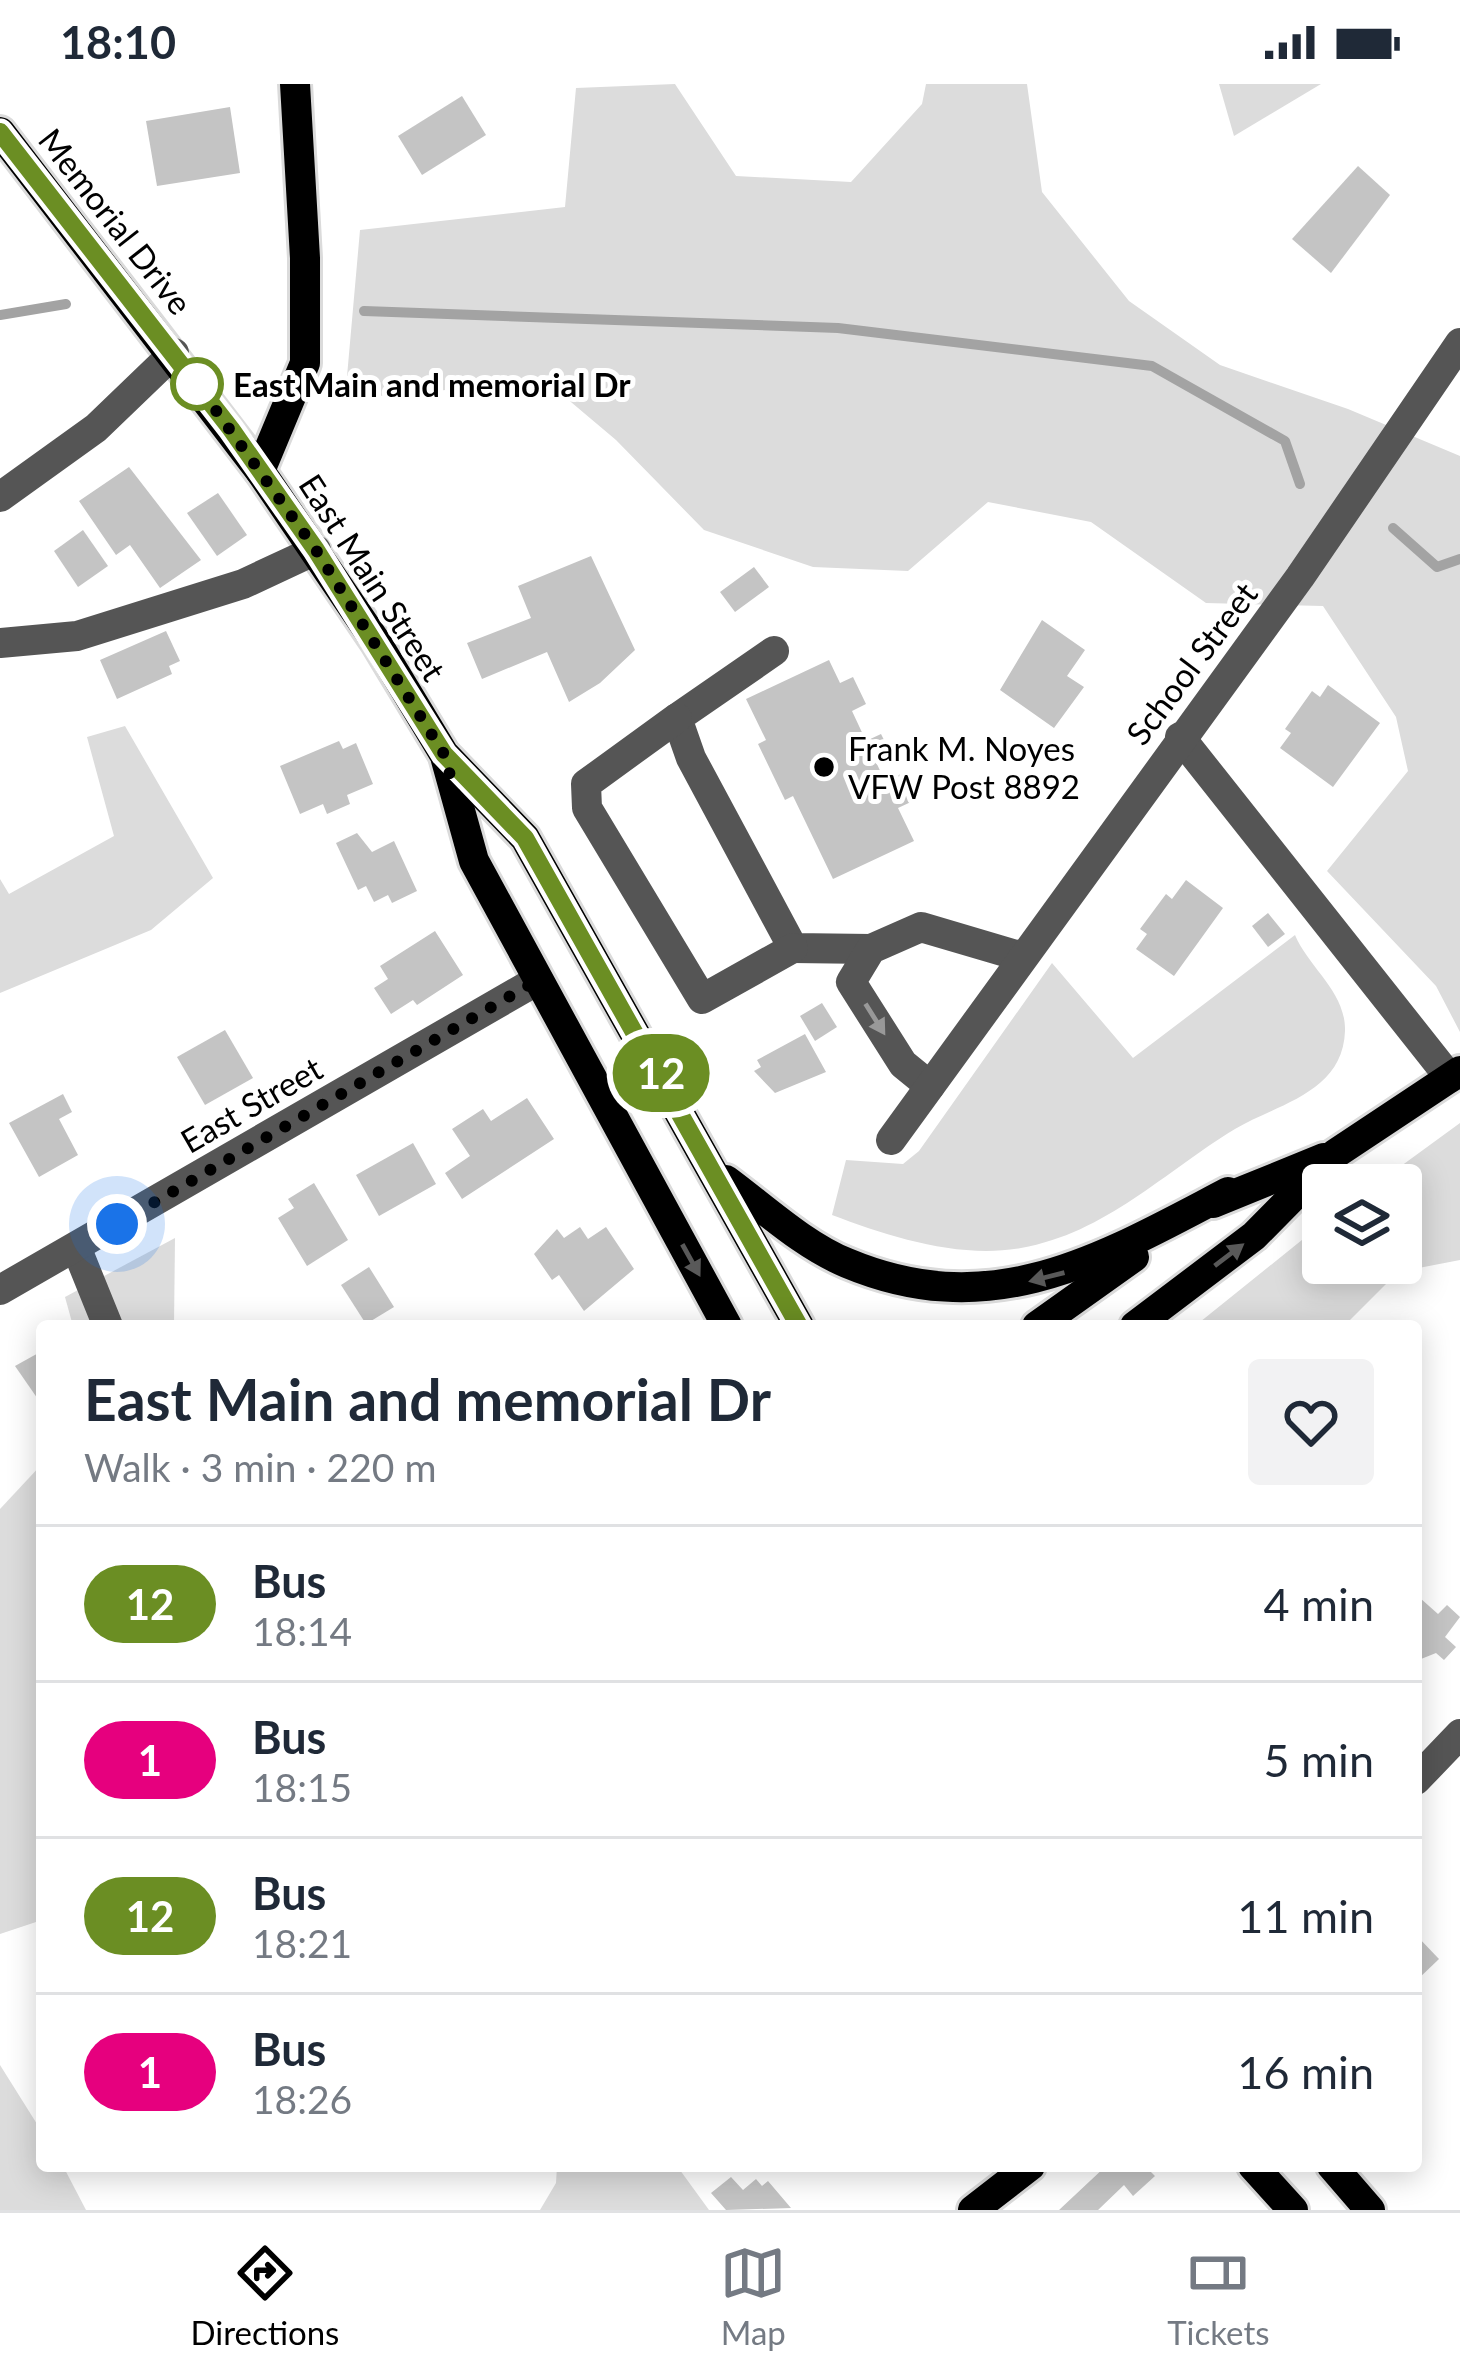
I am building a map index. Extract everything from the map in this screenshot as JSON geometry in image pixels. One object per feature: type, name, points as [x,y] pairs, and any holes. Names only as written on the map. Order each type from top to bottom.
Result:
[{"type":"main road","name":"East Main Street","points":[[295,84],[305,258],[305,363],[260,471],[316,550],[444,754],[525,838],[796,1320]]},
{"type":"main road","name":"Memorial Drive","points":[[6,151],[174,353],[260,471]]},
{"type":"main road","name":"East Main Street","points":[[444,754],[474,861],[725,1320]]},
{"type":"main road","points":[[1143,1320],[1254,1236],[1336,1154],[1455,1075]]},
{"type":"main road","points":[[716,1172],[844,1262],[906,1282],[971,1289],[1070,1271],[1228,1192],[1336,1154]]},
{"type":"main road","points":[[1046,1320],[1228,1192]]},
{"type":"main road","points":[[973,2210],[1022,2172]]},
{"type":"main road","points":[[1258,2172],[1292,2210]]},
{"type":"main road","points":[[1337,2172],[1370,2210]]},
{"type":"street","name":"School Street","points":[[891,1140],[1300,577],[1460,343]]},
{"type":"street","points":[[0,497],[96,428],[174,353]]},
{"type":"street","points":[[0,644],[77,636],[243,584],[316,550]]},
{"type":"street","points":[[774,651],[586,784],[587,808],[702,999],[793,948],[871,949],[921,927],[1022,957]]},
{"type":"street","points":[[677,718],[692,758],[793,948]]},
{"type":"street","points":[[1180,737],[1455,1075]]},
{"type":"street","points":[[871,949],[851,982],[903,1064],[930,1086]]},
{"type":"street","name":"East Street","points":[[0,1290],[538,980]]},
{"type":"street","points":[[76,1247],[106,1320]]},
{"type":"street","points":[[1422,1774],[1460,1734]]},
{"type":"shaded area","points":[[675,84],[736,176],[851,182],[922,104],[926,84],[1027,84],[1042,192],[1129,301],[1220,365],[1348,409],[1460,456],[1460,1032],[1436,986],[1327,871],[1408,771],[1396,717],[1323,606],[1206,603],[1091,522],[988,502],[908,571],[813,567],[704,530],[616,440],[546,381],[345,399],[360,230],[565,207],[576,88]]},
{"type":"shaded area","points":[[1219,84],[1321,84],[1234,136]]},
{"type":"shaded area","points":[[125,726],[213,878],[151,930],[0,993],[0,879],[9,894],[114,836],[87,737]]},
{"type":"shaded area","points":[[1295,935],[1344,1017],[1341,1052],[1333,1069],[1305,1094],[1235,1129],[1107,1215],[1052,1240],[1021,1248],[973,1251],[925,1244],[832,1215],[846,1160],[903,1164],[919,1151],[1052,963],[1133,1058]]},
{"type":"shaded area","points":[[1460,1123],[1460,1260],[1422,1267],[1422,1164],[1404,1164]]},
{"type":"shaded area","points":[[175,1238],[174,1320],[71,1320],[65,1297]]},
{"type":"shaded area","points":[[1302,1240],[1302,1284],[1386,1284],[1350,1320],[1202,1320]]},
{"type":"shaded area","points":[[36,1470],[36,1922],[0,1934],[0,1509]]},
{"type":"shaded area","points":[[0,2065],[36,2122],[36,2172],[66,2172],[86,2210],[0,2210]]},
{"type":"shaded area","points":[[557,2172],[681,2172],[709,2210],[540,2210],[556,2183]]},
{"type":"building","points":[[462,96],[486,135],[422,175],[398,136]]},
{"type":"building","points":[[230,107],[240,173],[157,186],[146,121]]},
{"type":"building","points":[[1358,166],[1390,195],[1331,273],[1292,239]]},
{"type":"building","points":[[129,467],[201,560],[160,588],[130,545],[116,555],[79,501]]},
{"type":"building","points":[[218,493],[247,535],[217,556],[187,513]]},
{"type":"building","points":[[83,530],[108,566],[78,587],[54,551]]},
{"type":"building","points":[[591,556],[635,650],[600,683],[569,702],[547,652],[482,679],[467,643],[531,618],[518,586]]},
{"type":"building","points":[[754,567],[769,587],[735,612],[720,592]]},
{"type":"building","points":[[1042,620],[1085,650],[1067,676],[1084,687],[1054,728],[1000,690]]},
{"type":"building","points":[[166,631],[180,661],[169,666],[172,674],[117,699],[100,660]]},
{"type":"building","name":"Frank M. Noyes VFW Post 8892","points":[[829,660],[840,683],[853,677],[866,704],[852,711],[866,741],[881,734],[890,752],[875,760],[885,781],[901,774],[913,801],[898,808],[914,841],[833,879],[793,796],[785,800],[758,744],[766,740],[746,699]]},
{"type":"building","points":[[1328,685],[1380,723],[1333,787],[1280,748],[1291,733],[1285,729],[1312,691],[1320,697]]},
{"type":"building","points":[[339,741],[343,749],[356,743],[373,784],[347,795],[350,804],[327,814],[323,804],[300,814],[280,766]]},
{"type":"building","points":[[357,833],[372,852],[394,841],[417,891],[392,903],[388,895],[374,902],[366,886],[358,890],[336,843]]},
{"type":"building","points":[[1186,880],[1223,908],[1174,976],[1136,949],[1147,934],[1140,929],[1166,894],[1172,899]]},
{"type":"building","points":[[1268,913],[1285,934],[1268,947],[1252,926]]},
{"type":"building","points":[[435,931],[463,975],[417,1005],[413,1000],[391,1014],[374,988],[388,979],[380,966]]},
{"type":"building","points":[[822,1003],[837,1027],[815,1041],[800,1016]]},
{"type":"building","points":[[225,1030],[253,1078],[205,1105],[177,1057]]},
{"type":"building","points":[[805,1034],[826,1072],[775,1093],[754,1071],[761,1067],[757,1060]]},
{"type":"building","points":[[63,1094],[72,1112],[59,1119],[78,1155],[39,1177],[9,1123]]},
{"type":"building","points":[[527,1098],[554,1139],[462,1199],[445,1173],[470,1156],[452,1129],[483,1109],[491,1121]]},
{"type":"building","points":[[413,1143],[436,1184],[379,1216],[356,1175]]},
{"type":"building","points":[[314,1183],[348,1240],[307,1266],[278,1218],[294,1208],[288,1199]]},
{"type":"building","points":[[580,1227],[588,1239],[606,1227],[634,1269],[584,1311],[559,1275],[552,1280],[534,1254],[557,1229],[564,1238]]},
{"type":"building","points":[[369,1267],[394,1307],[363,1320],[341,1285]]},
{"type":"building","points":[[36,1354],[36,1396],[15,1366]]},
{"type":"building","points":[[1422,1600],[1438,1614],[1447,1605],[1460,1617],[1445,1637],[1456,1647],[1444,1660],[1436,1653],[1422,1659]]},
{"type":"building","points":[[1422,1941],[1439,1959],[1422,1975]]},
{"type":"building","points":[[1100,2172],[1151,2172],[1155,2176],[1133,2196],[1124,2185],[1098,2210],[1059,2210]]},
{"type":"building","points":[[731,2177],[743,2190],[756,2179],[762,2186],[768,2181],[791,2208],[726,2210],[711,2193]]},
{"type":"waterway","points":[[0,315],[66,304]]},
{"type":"waterway","points":[[364,311],[838,328],[1152,366],[1285,441],[1300,484]]},
{"type":"waterway","points":[[1393,528],[1437,567],[1460,559]]},
{"type":"bus line","name":"12","points":[[0,132],[231,429],[377,643],[444,754],[525,838],[628,1014],[796,1320]]},
{"type":"place","name":"East Main and memorial Dr","points":[[197,384]]},
{"type":"place","name":"Frank M. Noyes VFW Post 8892","points":[[824,767]]},
{"type":"route","points":[[117,1224],[538,980],[474,861],[444,754],[316,550],[197,384]]}]
